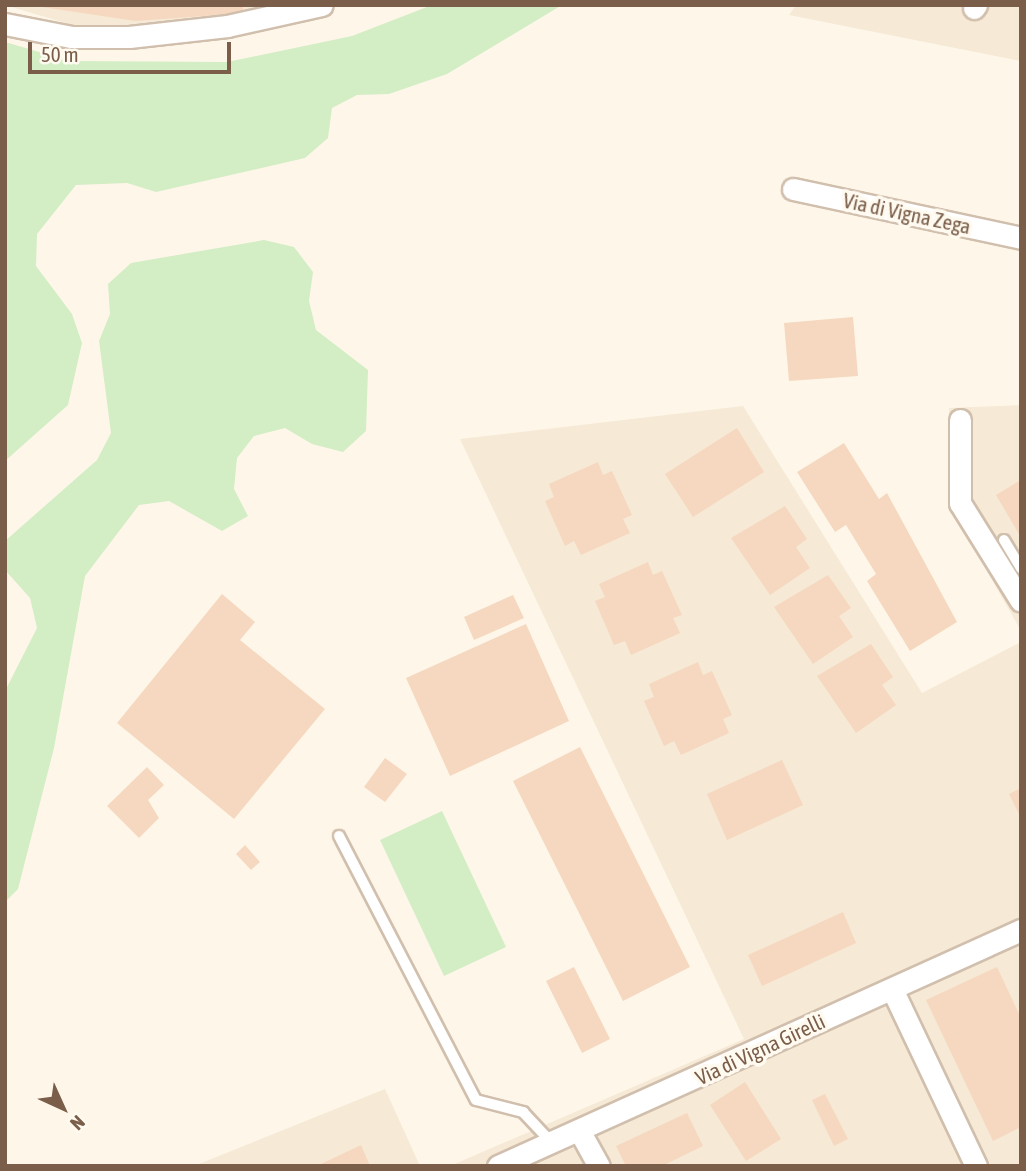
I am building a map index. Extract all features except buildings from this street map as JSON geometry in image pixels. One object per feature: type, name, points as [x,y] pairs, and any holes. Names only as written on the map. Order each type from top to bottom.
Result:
[{"type":"street","points":[[5,24],[71,37],[142,37],[322,5]]},
{"type":"street","name":"Via di Vigna Zega","points":[[793,189],[1021,238]]},
{"type":"street","points":[[960,420],[960,503],[1021,601]]},
{"type":"street","name":"Via di Vigna Girelli","points":[[498,1166],[580,1132],[1021,930]]},
{"type":"street","points":[[892,989],[976,1166]]},
{"type":"street","points":[[580,1132],[599,1166]]},
{"type":"lane","points":[[1003,540],[1021,568]]},
{"type":"lane","points":[[339,836],[476,1100],[523,1112],[552,1143]]},
{"type":"shaded area","points":[[5,5],[288,5],[262,15],[82,28]]},
{"type":"shaded area","points":[[796,5],[1021,5],[1021,61],[789,15]]},
{"type":"shaded area","points":[[1021,405],[1021,631],[954,512],[949,408]]},
{"type":"shaded area","points":[[743,406],[922,693],[1021,642],[1021,1166],[450,1166],[744,1039],[460,439]]},
{"type":"shaded area","points":[[385,1089],[420,1166],[194,1166]]},
{"type":"green space","points":[[432,5],[562,5],[447,74],[389,94],[357,95],[332,108],[328,138],[305,158],[156,192],[127,183],[76,185],[37,234],[36,266],[72,314],[82,343],[68,405],[5,461],[5,42],[70,61],[227,62],[352,36]]},
{"type":"green space","points":[[264,240],[294,247],[313,272],[309,301],[316,330],[368,370],[366,431],[343,452],[312,444],[285,428],[254,436],[237,458],[234,489],[248,516],[222,531],[169,501],[139,505],[85,576],[54,748],[18,889],[5,902],[5,691],[37,628],[30,598],[5,570],[5,541],[97,460],[111,433],[99,341],[110,314],[108,284],[131,263]]},
{"type":"green space","points":[[442,811],[506,947],[444,976],[380,840]]}]
